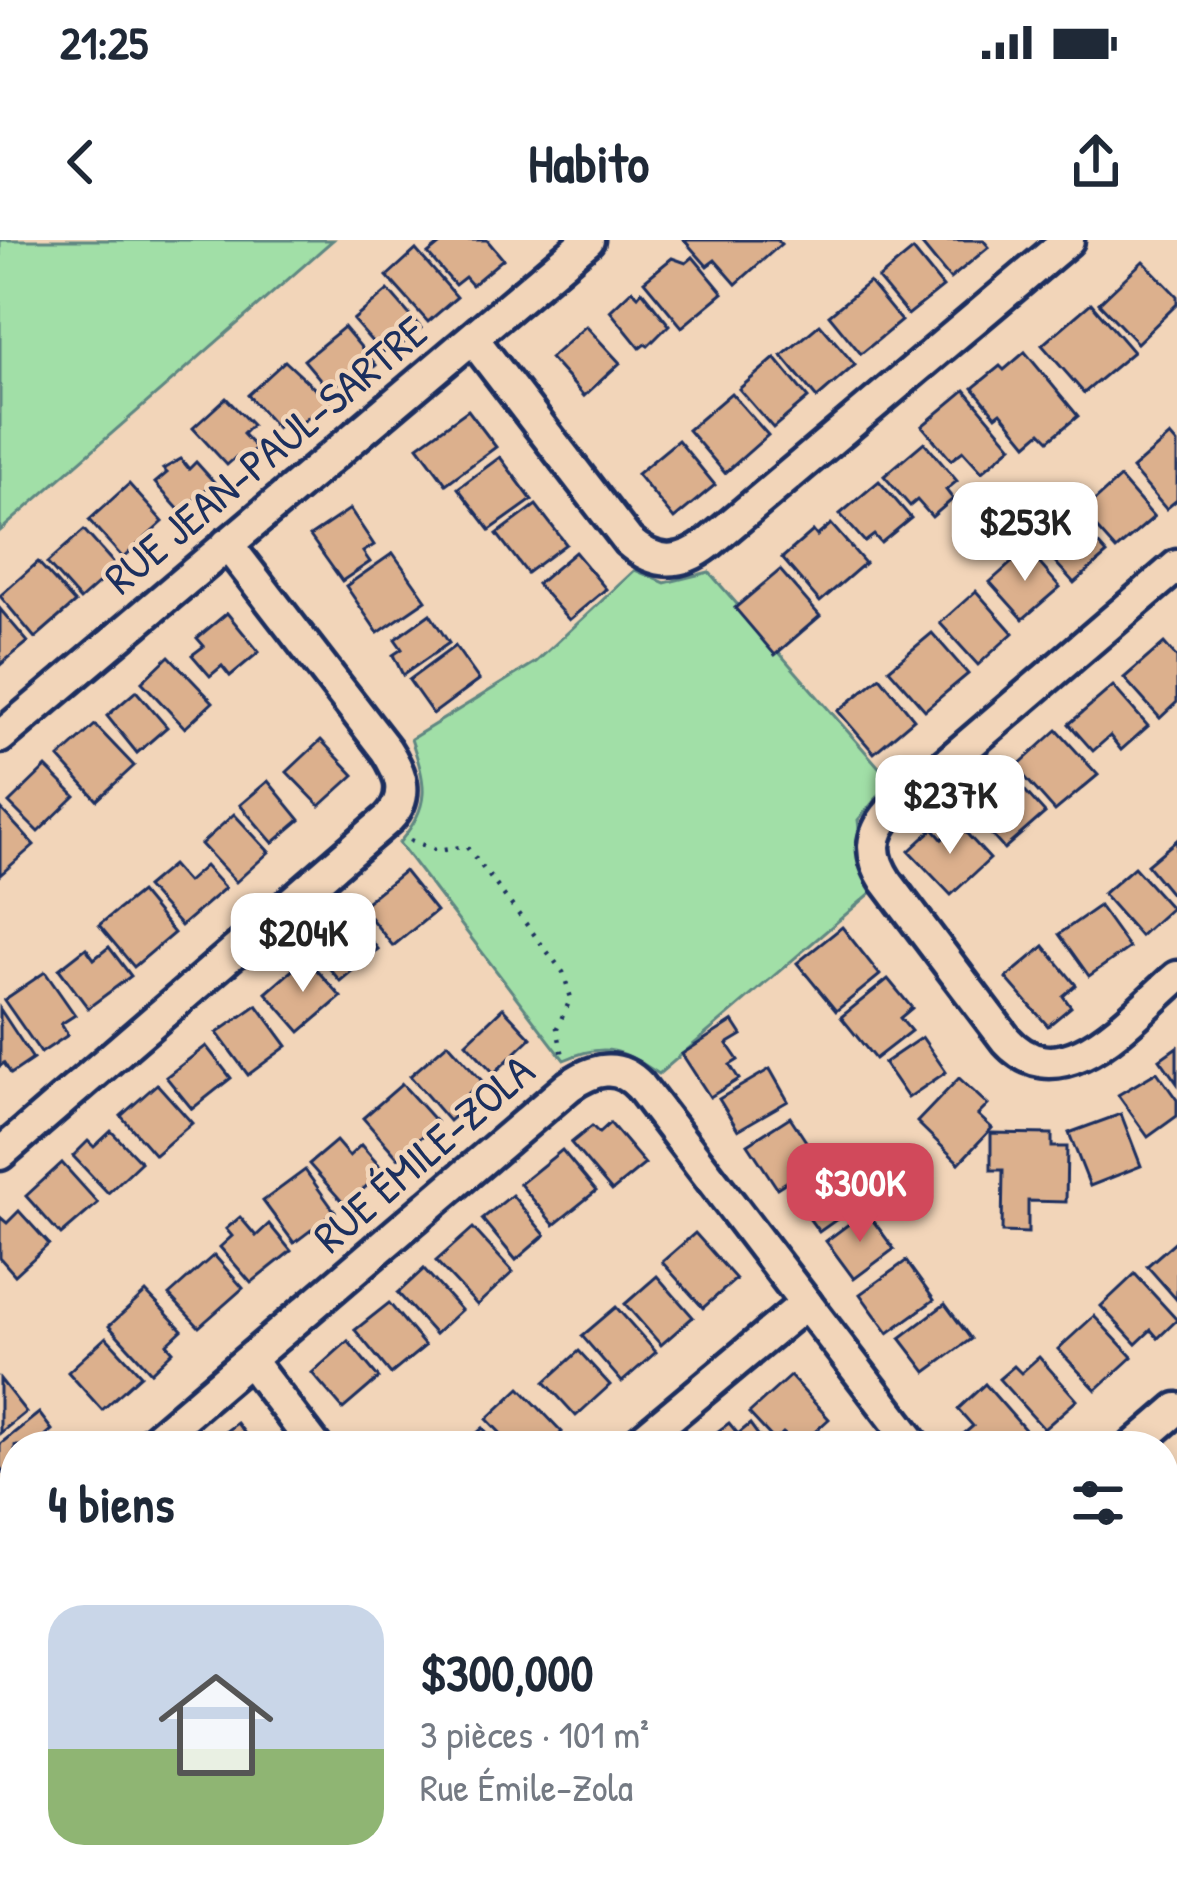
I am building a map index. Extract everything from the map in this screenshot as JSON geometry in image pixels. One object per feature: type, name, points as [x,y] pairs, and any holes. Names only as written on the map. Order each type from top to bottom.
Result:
[{"type":"street","name":"RUE JEAN-PAUL-SARTRE","points":[[0,737],[588,240]]},
{"type":"street","points":[[473,338],[628,541],[656,560],[681,560],[709,543],[1068,240]]},
{"type":"street","points":[[0,1154],[388,818],[402,794],[392,759],[227,544]]},
{"type":"street","points":[[1177,566],[890,812],[876,831],[873,845],[874,860],[886,880],[1000,1032],[1027,1058],[1053,1064],[1081,1056],[1177,976]]},
{"type":"street","name":"RUE ÉMILE-ZOLA","points":[[166,1431],[569,1085],[596,1071],[619,1070],[630,1076],[904,1431]]},
{"type":"street","points":[[652,1431],[806,1303]]},
{"type":"street","points":[[250,1361],[304,1431]]},
{"type":"street","points":[[1151,1431],[1177,1409]]},
{"type":"path","points":[[388,818],[412,841],[438,851],[466,846],[562,973],[571,998],[557,1028],[569,1085]]},
{"type":"green space","points":[[0,240],[333,240],[0,531]]},
{"type":"green space","points":[[635,570],[665,583],[709,572],[891,781],[858,820],[865,876],[872,892],[659,1074],[613,1051],[591,1051],[564,1060],[399,843],[417,817],[423,794],[411,739],[536,662]]},
{"type":"building","points":[[445,240],[487,240],[503,259],[472,285],[465,277],[455,285],[428,254]]},
{"type":"building","points":[[684,240],[777,240],[781,244],[736,284],[715,260],[707,266]]},
{"type":"building","points":[[918,240],[983,240],[989,247],[950,279]]},
{"type":"building","points":[[416,250],[457,297],[428,322],[387,276]]},
{"type":"building","points":[[913,250],[943,287],[908,315],[878,279]]},
{"type":"building","points":[[693,257],[723,293],[682,327],[644,281],[672,258],[686,263]]},
{"type":"building","points":[[1143,261],[1177,296],[1177,304],[1137,343],[1099,303]]},
{"type":"building","points":[[869,282],[901,321],[861,354],[829,315]]},
{"type":"building","points":[[388,290],[421,328],[400,346],[395,341],[382,353],[353,320]]},
{"type":"building","points":[[632,290],[638,296],[642,291],[669,325],[640,348],[610,311]]},
{"type":"building","points":[[1091,303],[1133,352],[1084,393],[1042,345]]},
{"type":"building","points":[[820,324],[855,365],[817,398],[782,356]]},
{"type":"building","points":[[586,326],[620,363],[584,396],[550,358]]},
{"type":"building","points":[[344,327],[376,365],[347,389],[341,381],[330,391],[304,360]]},
{"type":"building","points":[[1025,352],[1078,416],[1049,440],[1041,432],[1027,444],[973,388]]},
{"type":"building","points":[[775,358],[808,398],[773,428],[739,389]]},
{"type":"building","points":[[285,361],[329,402],[292,430],[284,422],[277,428],[248,395]]},
{"type":"building","points":[[965,390],[1012,446],[982,472],[963,451],[951,460],[922,426]]},
{"type":"building","points":[[731,393],[768,435],[725,473],[688,430]]},
{"type":"building","points":[[226,398],[252,425],[243,434],[256,448],[241,462],[236,457],[227,465],[193,428]]},
{"type":"building","points":[[468,410],[496,447],[446,484],[418,446]]},
{"type":"building","points":[[1170,436],[1177,444],[1177,500],[1166,509],[1132,469]]},
{"type":"building","points":[[678,440],[715,485],[674,519],[637,474]]},
{"type":"building","points":[[924,442],[957,481],[946,490],[953,499],[932,517],[917,500],[910,506],[884,476]]},
{"type":"building","points":[[500,457],[532,500],[490,530],[458,488]]},
{"type":"building","points":[[181,459],[189,469],[196,462],[214,482],[181,512],[155,483],[167,473],[163,469]]},
{"type":"building","points":[[1120,478],[1154,517],[1116,550],[1082,512]]},
{"type":"building","points":[[879,481],[911,518],[881,543],[874,535],[865,542],[840,514]]},
{"type":"building","points":[[129,484],[163,522],[123,558],[89,520]]},
{"type":"building","points":[[536,505],[566,544],[527,573],[497,534]]},
{"type":"building","points":[[350,509],[374,545],[363,552],[370,562],[342,581],[310,536]]},
{"type":"building","points":[[1072,515],[1107,554],[1074,583],[1039,544]]},
{"type":"building","points":[[831,524],[865,563],[820,602],[782,558],[813,531],[817,536]]},
{"type":"building","points":[[84,530],[117,567],[80,600],[47,563]]},
{"type":"building","points":[[1027,549],[1060,587],[1023,619],[990,582]]},
{"type":"building","points":[[575,552],[606,589],[569,620],[537,584]]},
{"type":"building","points":[[393,553],[426,600],[378,633],[346,586]]},
{"type":"building","points":[[38,562],[75,603],[35,638],[0,596]]},
{"type":"building","points":[[780,570],[820,616],[775,655],[735,608]]},
{"type":"building","points":[[976,591],[1013,633],[978,665],[940,623]]},
{"type":"building","points":[[0,609],[28,642],[0,665]]},
{"type":"building","points":[[227,613],[259,652],[230,676],[222,666],[210,676],[192,655],[204,646],[197,638]]},
{"type":"building","points":[[430,614],[449,643],[403,675],[393,655],[402,649],[395,639]]},
{"type":"building","points":[[932,633],[968,674],[925,710],[889,669]]},
{"type":"building","points":[[1164,643],[1177,658],[1177,702],[1160,718],[1124,678]]},
{"type":"building","points":[[455,646],[479,680],[433,714],[409,680]]},
{"type":"building","points":[[169,656],[213,702],[185,728],[142,682]]},
{"type":"building","points":[[880,677],[914,719],[874,753],[838,711]]},
{"type":"building","points":[[1113,686],[1148,726],[1121,750],[1110,736],[1093,751],[1069,724]]},
{"type":"building","points":[[136,691],[167,727],[137,753],[107,716]]},
{"type":"building","points":[[95,725],[134,766],[97,800],[59,758]]},
{"type":"building","points":[[1057,730],[1098,775],[1055,811],[1016,767]]},
{"type":"building","points":[[321,740],[354,775],[320,806],[287,772]]},
{"type":"building","points":[[46,767],[75,796],[38,832],[9,803]]},
{"type":"building","points":[[1010,774],[1045,813],[1004,849],[969,810]]},
{"type":"building","points":[[268,781],[300,820],[273,843],[240,805]]},
{"type":"building","points":[[0,808],[34,845],[0,875]]},
{"type":"building","points":[[234,814],[269,852],[236,882],[201,844]]},
{"type":"building","points":[[958,824],[990,859],[951,895],[909,851],[933,829],[942,839]]},
{"type":"building","points":[[1177,840],[1177,901],[1147,865]]},
{"type":"building","points":[[172,865],[187,882],[205,866],[225,888],[181,926],[146,887]]},
{"type":"building","points":[[1134,867],[1171,908],[1140,936],[1103,894]]},
{"type":"building","points":[[404,871],[436,911],[393,946],[361,906]]},
{"type":"building","points":[[140,892],[174,933],[134,967],[99,925]]},
{"type":"building","points":[[1099,906],[1129,948],[1089,976],[1059,934]]},
{"type":"building","points":[[352,917],[378,949],[340,981],[319,956],[331,947],[324,939]]},
{"type":"building","points":[[842,927],[880,975],[836,1011],[797,963]]},
{"type":"building","points":[[1044,946],[1076,985],[1063,996],[1071,1007],[1048,1026],[1006,978]]},
{"type":"building","points":[[109,947],[131,976],[88,1008],[59,969],[86,948],[94,959]]},
{"type":"building","points":[[306,958],[341,997],[300,1032],[266,993]]},
{"type":"building","points":[[45,972],[75,1015],[61,1024],[68,1035],[41,1053],[4,1000]]},
{"type":"building","points":[[888,979],[912,1008],[900,1018],[911,1031],[875,1059],[841,1017]]},
{"type":"building","points":[[257,1005],[287,1046],[248,1075],[217,1033]]},
{"type":"building","points":[[503,1008],[531,1038],[494,1073],[466,1043]]},
{"type":"building","points":[[0,1009],[33,1059],[11,1074],[4,1063],[0,1066]]},
{"type":"building","points":[[733,1021],[742,1035],[727,1044],[738,1060],[730,1065],[739,1079],[710,1097],[682,1054]]},
{"type":"building","points":[[922,1037],[946,1072],[908,1098],[884,1063]]},
{"type":"building","points":[[448,1043],[482,1081],[468,1094],[473,1100],[449,1121],[410,1076]]},
{"type":"building","points":[[206,1046],[231,1078],[192,1109],[166,1077]]},
{"type":"building","points":[[1177,1047],[1177,1083],[1160,1059]]},
{"type":"building","points":[[770,1069],[788,1101],[738,1130],[719,1099]]},
{"type":"building","points":[[1157,1072],[1177,1100],[1177,1116],[1148,1137],[1118,1095]]},
{"type":"building","points":[[959,1078],[988,1105],[978,1115],[992,1128],[959,1163],[917,1122]]},
{"type":"building","points":[[157,1084],[192,1123],[155,1155],[121,1116]]},
{"type":"building","points":[[402,1084],[437,1123],[398,1158],[363,1118]]},
{"type":"building","points":[[1121,1114],[1141,1166],[1090,1186],[1069,1133]]},
{"type":"building","points":[[790,1117],[819,1161],[777,1188],[748,1144]]},
{"type":"building","points":[[610,1123],[645,1164],[612,1191],[571,1143],[592,1126],[599,1133]]},
{"type":"building","points":[[111,1131],[141,1162],[108,1193],[73,1156],[88,1141],[94,1147]]},
{"type":"building","points":[[991,1133],[1052,1134],[1052,1147],[1067,1147],[1066,1202],[1028,1201],[1028,1233],[1002,1232],[1003,1170],[991,1170]]},
{"type":"building","points":[[336,1141],[349,1156],[361,1145],[384,1171],[345,1205],[309,1164]]},
{"type":"building","points":[[562,1150],[596,1191],[554,1225],[520,1184]]},
{"type":"building","points":[[62,1163],[98,1203],[61,1235],[26,1196]]},
{"type":"building","points":[[830,1167],[857,1205],[819,1232],[792,1195]]},
{"type":"building","points":[[305,1170],[335,1212],[294,1243],[263,1201]]},
{"type":"building","points":[[512,1195],[545,1235],[516,1260],[482,1219]]},
{"type":"building","points":[[19,1211],[49,1244],[15,1275],[0,1258],[0,1217],[7,1223]]},
{"type":"building","points":[[866,1211],[894,1249],[854,1279],[826,1241]]},
{"type":"building","points":[[240,1217],[256,1236],[269,1224],[291,1251],[251,1283],[220,1247],[232,1236],[226,1229]]},
{"type":"building","points":[[473,1228],[513,1272],[477,1305],[436,1261]]},
{"type":"building","points":[[695,1233],[736,1279],[703,1308],[662,1262]]},
{"type":"building","points":[[1177,1240],[1177,1300],[1147,1266]]},
{"type":"building","points":[[214,1255],[243,1288],[199,1327],[169,1295]]},
{"type":"building","points":[[906,1261],[934,1300],[888,1333],[860,1294]]},
{"type":"building","points":[[424,1269],[461,1310],[435,1334],[398,1293]]},
{"type":"building","points":[[1135,1274],[1177,1320],[1158,1338],[1151,1330],[1136,1344],[1101,1306]]},
{"type":"building","points":[[657,1276],[693,1317],[661,1345],[625,1304]]},
{"type":"building","points":[[146,1292],[182,1330],[167,1344],[173,1351],[151,1372],[109,1326]]},
{"type":"building","points":[[389,1303],[425,1346],[391,1374],[355,1330]]},
{"type":"building","points":[[945,1304],[971,1339],[926,1372],[900,1338]]},
{"type":"building","points":[[616,1307],[656,1352],[622,1382],[582,1336]]},
{"type":"building","points":[[1094,1316],[1132,1357],[1096,1390],[1058,1349]]},
{"type":"building","points":[[106,1337],[141,1375],[102,1410],[68,1372]]},
{"type":"building","points":[[348,1341],[379,1378],[343,1409],[312,1373]]},
{"type":"building","points":[[579,1351],[610,1385],[576,1416],[545,1382]]},
{"type":"building","points":[[1039,1357],[1077,1400],[1044,1429],[999,1379],[1014,1366],[1021,1373]]},
{"type":"building","points":[[790,1376],[829,1419],[816,1431],[766,1431],[749,1413]]},
{"type":"building","points":[[0,1379],[26,1412],[0,1431]]},
{"type":"building","points":[[985,1384],[1026,1431],[967,1431],[973,1426],[958,1409]]},
{"type":"building","points":[[520,1388],[561,1431],[499,1431],[487,1419]]},
{"type":"building","points":[[39,1413],[52,1430],[51,1431],[16,1431]]}]
